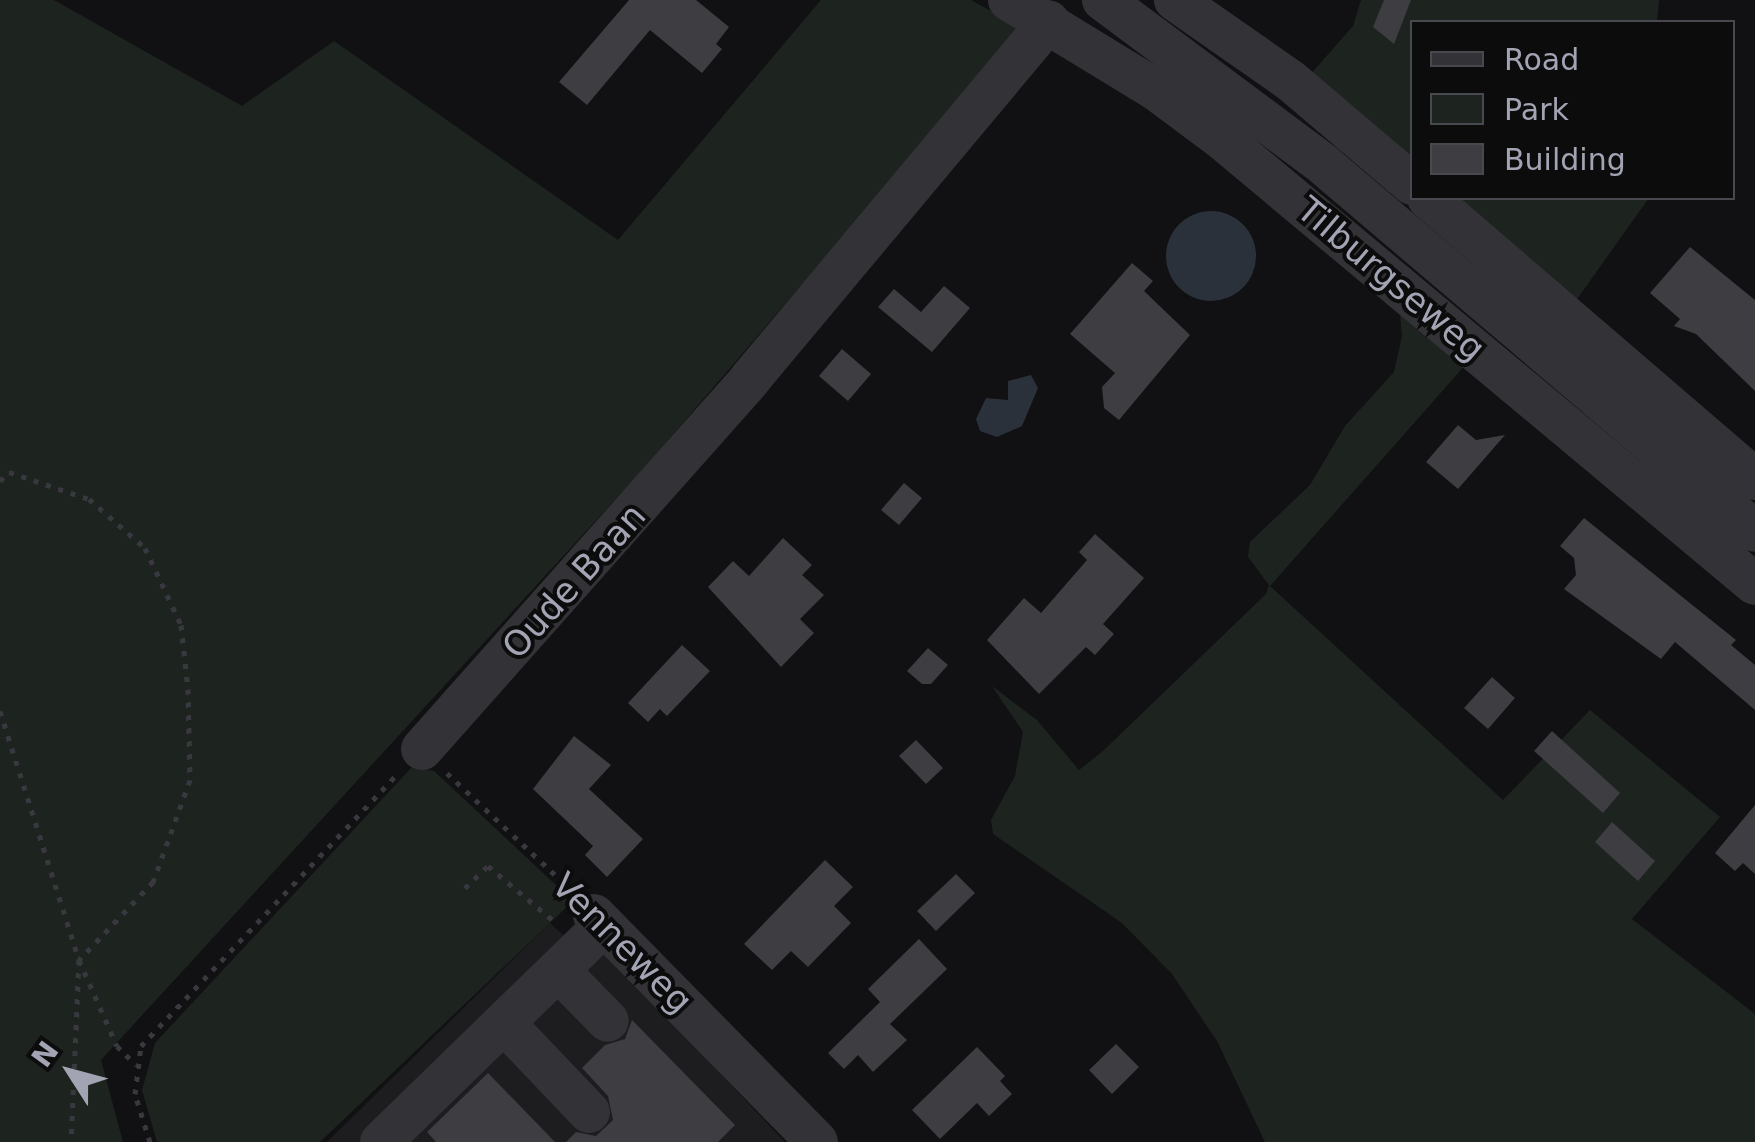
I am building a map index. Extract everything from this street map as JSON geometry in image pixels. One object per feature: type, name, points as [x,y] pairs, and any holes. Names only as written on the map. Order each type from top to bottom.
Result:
[{"type":"street","name":"Tilburgseweg","points":[[1009,0],[1049,22],[1222,140],[1755,584]]},
{"type":"street","name":"Tilburgseweg","points":[[1103,0],[1324,165],[1755,531]]},
{"type":"street","points":[[1176,0],[1291,82],[1410,182]]},
{"type":"street","name":"Oude Baan","points":[[422,749],[724,409],[1049,22]]},
{"type":"street","points":[[1430,200],[1755,480]]},
{"type":"street","points":[[382,1142],[558,970],[599,920]]},
{"type":"street","name":"Venneweg","points":[[599,920],[817,1142]]},
{"type":"street","points":[[558,970],[608,1021]]},
{"type":"street","points":[[504,1022],[590,1112]]},
{"type":"path","points":[[0,481],[9,472],[89,500],[145,548],[181,625],[190,780],[153,882],[79,960],[71,1142]]},
{"type":"path","points":[[0,711],[79,960],[117,1046],[136,1064]]},
{"type":"path","name":"Venneweg","points":[[422,749],[599,920]]},
{"type":"path","points":[[150,1142],[136,1094],[136,1064],[160,1021],[422,749]]},
{"type":"path","points":[[465,888],[488,866],[558,924],[599,920]]},
{"type":"shaded area","points":[[1211,211],[1243,224],[1256,256],[1243,288],[1211,301],[1179,288],[1166,256],[1179,224]]},
{"type":"shaded area","points":[[1031,375],[1038,388],[1022,426],[997,437],[980,431],[976,419],[986,398],[1008,400],[1008,381]]},
{"type":"shaded area","points":[[550,923],[563,935],[582,928],[785,1142],[327,1142]]},
{"type":"green space","points":[[0,0],[54,0],[242,106],[334,41],[618,240],[821,0],[971,0],[1022,28],[645,467],[101,1060],[123,1142],[0,1142]]},
{"type":"green space","points":[[1361,0],[1659,0],[1657,20],[1410,20],[1410,166],[1309,76],[1353,26]]},
{"type":"green space","points":[[1448,200],[1648,200],[1570,309]]},
{"type":"green space","points":[[1399,304],[1468,362],[1270,586],[1503,800],[1590,710],[1720,817],[1632,919],[1755,1014],[1755,1142],[1265,1142],[1217,1041],[1172,974],[1122,923],[993,834],[991,820],[1015,776],[1023,732],[992,686],[1037,720],[1079,770],[1103,751],[1266,594],[1269,585],[1248,557],[1250,542],[1310,485],[1345,426],[1394,372],[1402,336]]},
{"type":"green space","points":[[412,767],[434,771],[573,901],[320,1142],[157,1142],[142,1090],[155,1043]]},
{"type":"building","points":[[629,0],[696,0],[729,27],[716,44],[722,49],[702,73],[650,30],[587,105],[559,82]]},
{"type":"building","points":[[1384,0],[1411,0],[1394,44],[1373,27]]},
{"type":"building","points":[[1690,247],[1755,300],[1755,391],[1696,334],[1674,326],[1680,319],[1650,293]]},
{"type":"building","points":[[1132,263],[1153,281],[1144,291],[1190,335],[1119,420],[1104,408],[1102,387],[1115,373],[1070,334]]},
{"type":"building","points":[[944,286],[970,308],[932,352],[878,307],[894,289],[921,312]]},
{"type":"building","points":[[842,349],[871,374],[848,401],[819,376]]},
{"type":"building","points":[[1458,425],[1476,440],[1505,435],[1458,489],[1426,462]]},
{"type":"building","points":[[904,483],[922,498],[899,525],[881,510]]},
{"type":"building","points":[[1584,518],[1736,640],[1731,645],[1755,665],[1755,710],[1675,642],[1661,659],[1564,589],[1576,575],[1574,558],[1560,546]]},
{"type":"building","points":[[1095,534],[1144,578],[1103,624],[1114,634],[1095,655],[1086,647],[1039,694],[987,640],[1024,598],[1041,613],[1087,560],[1079,552]]},
{"type":"building","points":[[783,538],[812,565],[802,575],[824,595],[800,619],[814,633],[781,667],[708,587],[733,561],[749,576]]},
{"type":"building","points":[[682,645],[710,671],[667,716],[660,709],[648,722],[628,703]]},
{"type":"building","points":[[928,648],[948,665],[931,684],[922,684],[907,671]]},
{"type":"building","points":[[1492,677],[1515,698],[1488,729],[1464,708]]},
{"type":"building","points":[[1552,731],[1620,793],[1603,813],[1534,751]]},
{"type":"building","points":[[574,736],[611,765],[589,789],[643,839],[607,877],[585,855],[593,846],[533,789]]},
{"type":"building","points":[[916,740],[943,768],[926,784],[899,756]]},
{"type":"building","points":[[1755,805],[1755,874],[1743,863],[1735,871],[1715,853]]},
{"type":"building","points":[[1612,822],[1655,861],[1638,881],[1595,842]]},
{"type":"building","points":[[825,860],[853,887],[834,906],[851,923],[808,967],[791,951],[772,970],[744,944]]},
{"type":"building","points":[[956,874],[975,893],[936,931],[917,911]]},
{"type":"building","points":[[919,939],[947,969],[890,1024],[907,1040],[873,1072],[858,1055],[844,1069],[828,1053],[880,1002],[868,989]]},
{"type":"building","points":[[632,1020],[735,1125],[718,1142],[566,1142],[576,1132],[596,1136],[613,1120],[608,1096],[582,1068],[605,1045],[625,1039]]},
{"type":"building","points":[[1116,1044],[1139,1067],[1112,1094],[1089,1070]]},
{"type":"building","points":[[977,1047],[1005,1076],[1000,1081],[1012,1094],[989,1116],[977,1103],[940,1139],[912,1110]]},
{"type":"building","points":[[488,1073],[555,1142],[436,1142],[427,1132]]}]
